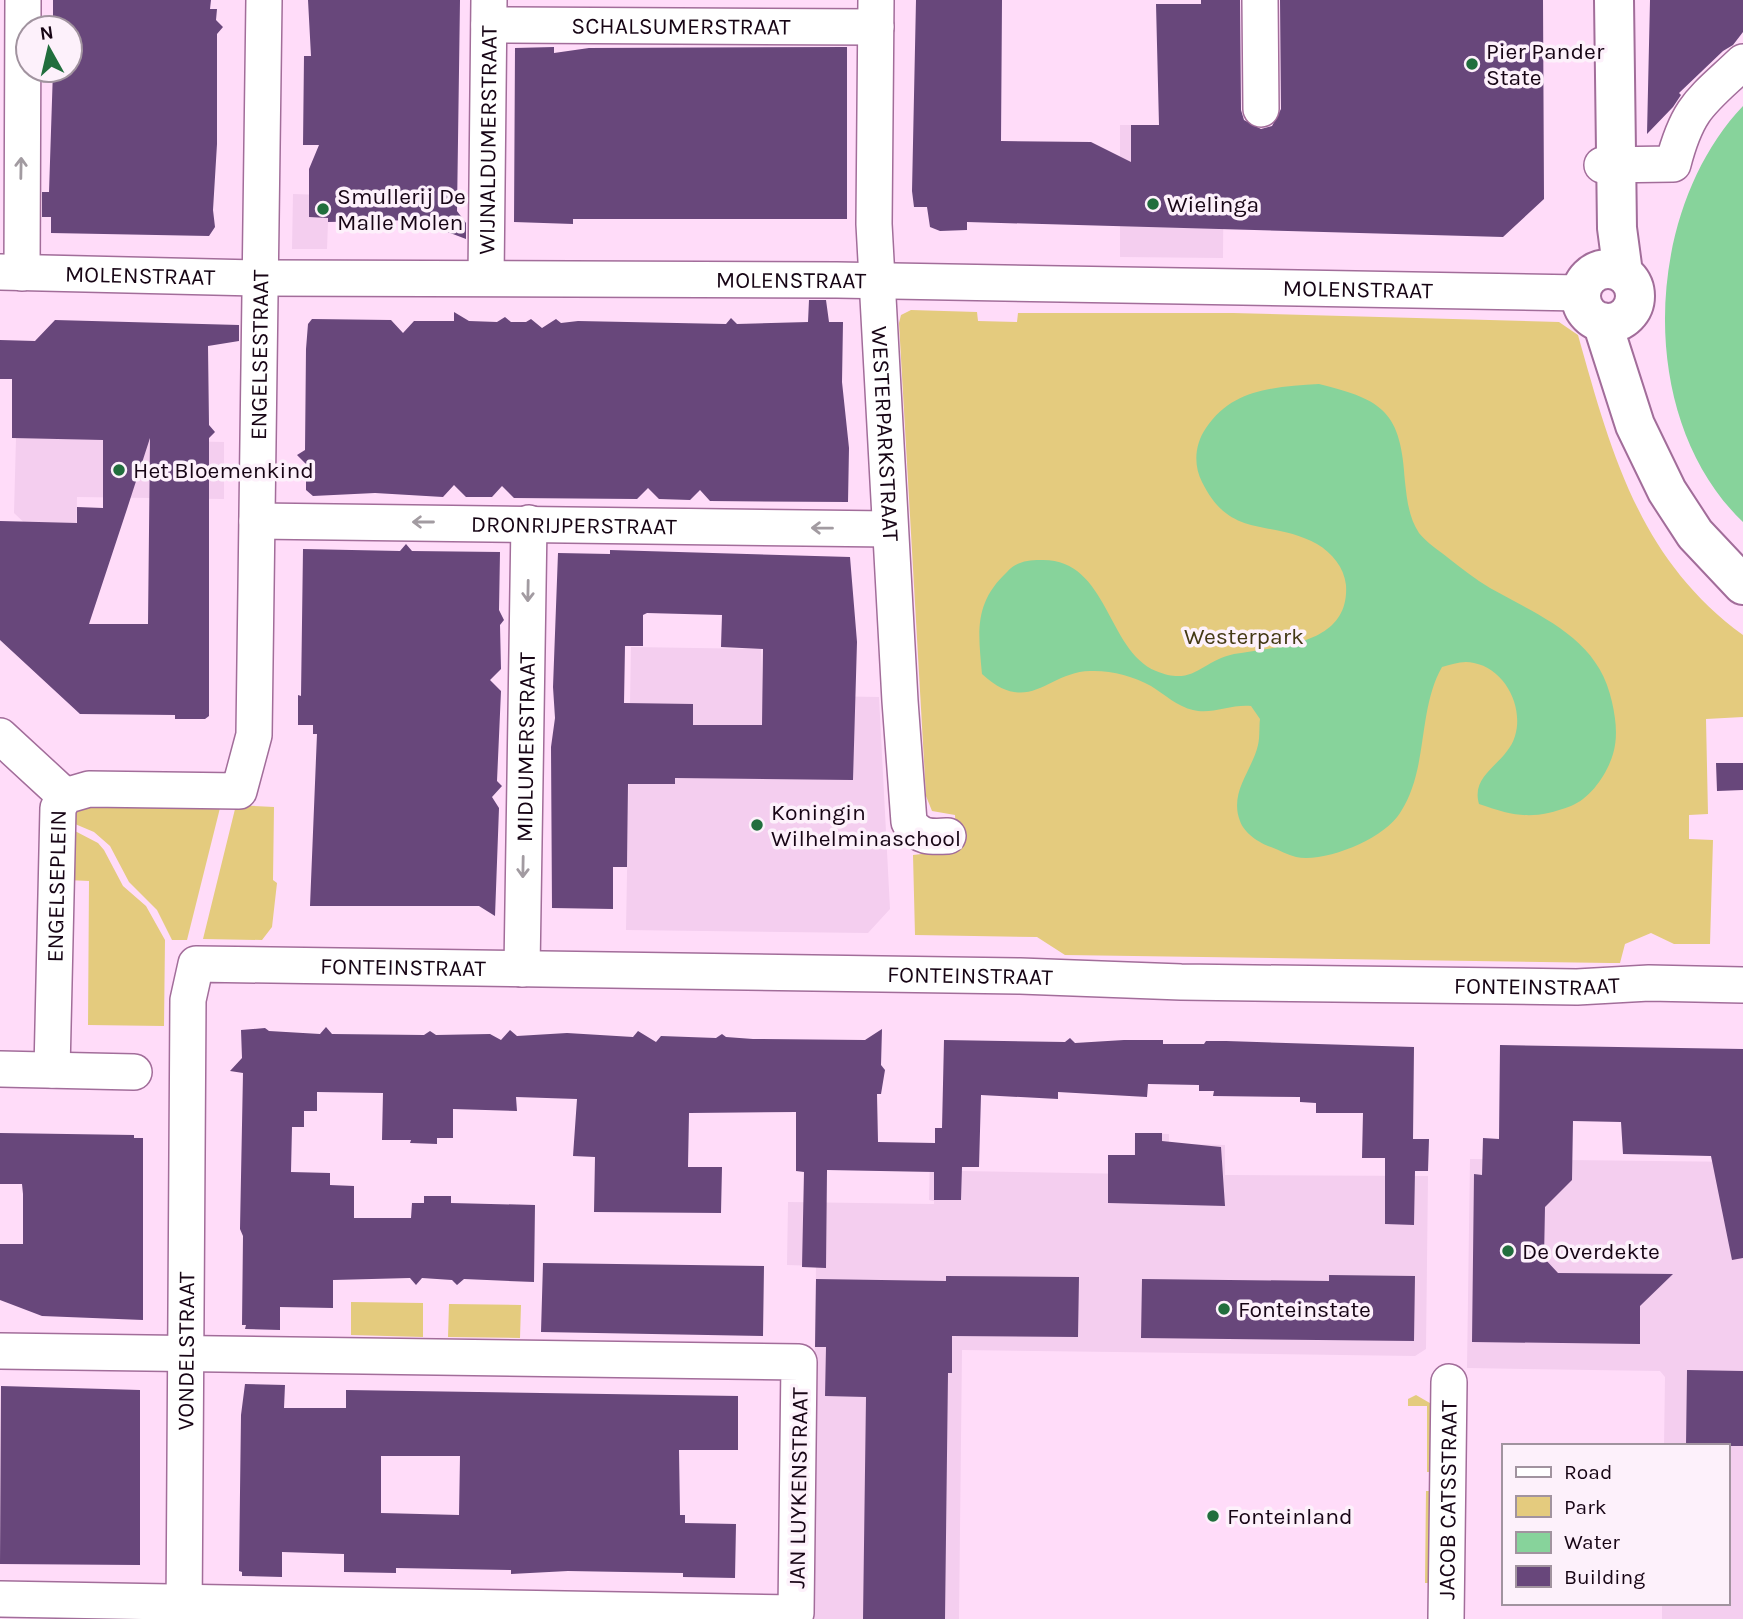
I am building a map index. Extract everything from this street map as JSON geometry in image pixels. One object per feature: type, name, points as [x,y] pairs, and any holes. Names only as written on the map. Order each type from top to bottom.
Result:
[{"type":"main road","points":[[1596,0],[1609,165]]},
{"type":"main road","points":[[1614,0],[1605,295],[1635,425],[1667,491],[1695,534],[1743,585]]},
{"type":"street","points":[[11,273],[23,0]]},
{"type":"street","name":"ENGELSESTRAAT","points":[[239,791],[254,735],[264,0]]},
{"type":"street","points":[[1260,0],[1261,108]]},
{"type":"street","name":"SCHALSUMERSTRAAT","points":[[489,13],[876,13]]},
{"type":"street","name":"WIJNALDUMERSTRAAT","points":[[486,278],[489,13]]},
{"type":"street","name":"WESTERPARKSTRAAT","points":[[876,13],[874,224],[909,822],[915,831],[929,838],[948,836]]},
{"type":"street","points":[[1609,165],[1673,164],[1684,125],[1692,110],[1743,62]]},
{"type":"street","name":"MOLENSTRAAT","points":[[11,273],[261,278],[879,282],[1605,295]]},
{"type":"street","name":"DRONRIJPERSTRAAT","points":[[257,521],[890,529]]},
{"type":"street","name":"MIDLUMERSTRAAT","points":[[522,970],[529,523]]},
{"type":"street","points":[[0,736],[65,796]]},
{"type":"street","name":"ENGELSEPLEIN","points":[[52,1070],[56,821],[58,807],[65,796],[89,789],[239,791]]},
{"type":"street","name":"FONTEINSTRAAT","points":[[188,1084],[188,1000],[196,964],[1020,976],[1068,980],[1181,982],[1577,987],[1649,983],[1743,985]]},
{"type":"street","points":[[0,1069],[134,1072]]},
{"type":"street","name":"VONDELSTRAAT","points":[[184,1611],[188,1084]]},
{"type":"street","points":[[0,1351],[187,1354]]},
{"type":"street","name":"JAN LUYKENSTRAAT","points":[[184,1611],[796,1613],[799,1362],[187,1354]]},
{"type":"street","name":"JACOB CATSSTRAAT","points":[[1446,1619],[1449,1382]]},
{"type":"street","points":[[0,1599],[184,1611]]},
{"type":"shaded area","points":[[1120,125],[1224,125],[1223,258],[1120,257]]},
{"type":"shaded area","points":[[293,194],[354,196],[353,222],[328,222],[327,249],[292,249]]},
{"type":"shaded area","name":"Het Bloemenkind","points":[[16,438],[224,442],[224,499],[77,497],[76,549],[51,548],[14,513]]},
{"type":"shaded area","name":"Koningin Wilhelminaschool","points":[[631,647],[761,649],[763,695],[879,697],[890,909],[868,933],[626,930]]},
{"type":"shaded area","points":[[1135,1133],[1169,1134],[1169,1205],[1188,1205],[1189,1144],[1225,1145],[1225,1175],[1428,1176],[1426,1349],[1415,1356],[962,1350],[959,1619],[811,1619],[816,1266],[787,1265],[788,1202],[934,1204],[934,1201],[929,1200],[930,1152],[962,1171],[1134,1174]]},
{"type":"shaded area","points":[[1470,1159],[1743,1162],[1743,1619],[1662,1619],[1662,1605],[1729,1605],[1729,1444],[1664,1444],[1665,1377],[1660,1371],[1467,1368]]},
{"type":"green space","name":"Westerpark","points":[[911,310],[977,312],[978,321],[1017,322],[1018,313],[1233,313],[1559,322],[1578,335],[1617,461],[1654,538],[1678,573],[1707,605],[1743,635],[1743,717],[1706,719],[1708,814],[1689,815],[1689,839],[1713,840],[1710,944],[1674,944],[1651,933],[1625,944],[1620,963],[1610,963],[1065,955],[1037,937],[915,935],[913,855],[957,850],[955,815],[932,811],[926,796],[899,323],[901,315]]},
{"type":"green space","points":[[84,804],[220,808],[187,940],[172,940],[157,910],[129,882],[110,846],[94,832],[75,824],[70,815]]},
{"type":"green space","points":[[236,805],[274,807],[273,880],[277,883],[272,927],[262,940],[203,939]]},
{"type":"green space","points":[[73,830],[98,843],[104,850],[123,886],[146,906],[165,940],[164,1026],[88,1025],[89,881],[67,880]]},
{"type":"green space","points":[[351,1302],[423,1303],[423,1337],[351,1335]]},
{"type":"green space","points":[[449,1304],[521,1305],[520,1338],[448,1337]]},
{"type":"green space","points":[[1416,1395],[1435,1406],[1439,1472],[1427,1472],[1427,1406],[1408,1406],[1408,1399]]},
{"type":"green space","points":[[1426,1491],[1438,1491],[1437,1583],[1425,1583]]},
{"type":"water","points":[[1743,106],[1743,522],[1708,479],[1683,428],[1669,373],[1665,315],[1671,257],[1686,201],[1710,150]]},
{"type":"water","points":[[1319,384],[1359,396],[1374,404],[1393,424],[1403,458],[1409,509],[1422,536],[1479,581],[1565,632],[1595,661],[1612,702],[1616,741],[1602,777],[1578,802],[1535,815],[1504,812],[1479,804],[1478,793],[1484,776],[1511,746],[1517,725],[1517,713],[1510,691],[1503,681],[1485,667],[1470,662],[1442,667],[1429,702],[1415,778],[1409,796],[1392,823],[1353,847],[1308,858],[1293,856],[1262,843],[1248,833],[1240,821],[1237,810],[1239,791],[1259,739],[1260,719],[1251,706],[1193,710],[1144,682],[1105,672],[1075,673],[1025,692],[1013,692],[998,686],[982,674],[979,631],[989,595],[1010,569],[1031,560],[1062,563],[1080,573],[1093,588],[1126,644],[1139,660],[1156,671],[1169,675],[1189,674],[1223,657],[1289,645],[1324,632],[1336,620],[1344,605],[1346,585],[1343,572],[1336,561],[1317,544],[1300,536],[1239,521],[1226,513],[1213,501],[1202,482],[1196,461],[1202,434],[1229,405],[1256,392]]},
{"type":"building","points":[[53,0],[211,0],[210,9],[217,9],[216,20],[223,27],[217,34],[217,144],[213,210],[215,227],[209,236],[51,233],[51,217],[42,217],[42,192],[49,192],[53,84],[84,84],[84,14],[53,14]]},
{"type":"building","points":[[308,0],[460,0],[457,211],[466,223],[466,239],[416,220],[328,222],[328,218],[309,217],[309,169],[319,145],[303,145],[304,56],[311,56]]},
{"type":"building","points":[[916,0],[1002,0],[1001,141],[1091,142],[1131,162],[1131,125],[1159,125],[1156,4],[1201,4],[1201,0],[1240,0],[1241,110],[1244,120],[1261,129],[1272,126],[1281,109],[1280,0],[1543,0],[1544,199],[1503,237],[967,222],[967,230],[940,231],[930,227],[927,207],[914,207],[912,191]]},
{"type":"building","points":[[1650,0],[1743,0],[1743,32],[1733,45],[1723,51],[1679,93],[1681,95],[1673,107],[1647,134]]},
{"type":"building","points":[[554,47],[554,53],[589,48],[847,47],[847,219],[573,219],[573,224],[514,222],[515,48]]},
{"type":"building","points":[[809,300],[826,300],[829,322],[843,322],[842,382],[849,448],[848,502],[710,501],[700,490],[690,500],[659,499],[648,488],[637,499],[514,498],[502,486],[492,497],[466,497],[454,485],[443,497],[375,493],[313,496],[306,490],[306,464],[297,455],[305,450],[306,349],[308,324],[312,319],[391,320],[403,333],[414,321],[454,321],[454,312],[469,321],[497,322],[505,317],[511,322],[526,322],[531,319],[542,328],[556,319],[561,323],[578,321],[726,324],[731,318],[737,324],[808,322]]},
{"type":"building","points":[[55,320],[239,325],[239,341],[208,346],[209,425],[215,432],[209,438],[209,716],[205,719],[175,719],[175,715],[80,714],[0,640],[0,521],[77,523],[77,507],[103,508],[103,440],[12,438],[12,379],[0,379],[0,340],[35,341]],"holes":[[[150,438],[148,624],[89,624]]]},
{"type":"building","points":[[406,544],[412,551],[500,552],[499,610],[504,620],[500,625],[501,669],[490,680],[501,691],[497,781],[502,786],[492,797],[499,808],[495,916],[479,906],[310,906],[317,734],[313,734],[313,725],[298,725],[298,695],[301,696],[303,549],[400,551]]},
{"type":"building","points":[[610,550],[850,557],[857,642],[853,780],[675,778],[675,784],[628,784],[627,867],[613,867],[613,909],[552,908],[551,747],[555,718],[553,687],[558,553],[610,554]],"holes":[[[643,615],[722,615],[721,647],[763,649],[762,725],[693,725],[693,704],[624,703],[625,646],[643,646]]]},
{"type":"building","points":[[1716,763],[1743,763],[1743,790],[1717,791]]},
{"type":"building","points":[[326,1027],[332,1034],[424,1035],[430,1031],[436,1035],[490,1034],[501,1040],[510,1030],[517,1036],[567,1033],[633,1037],[638,1031],[656,1042],[661,1036],[716,1038],[722,1034],[726,1037],[753,1039],[865,1040],[882,1029],[881,1065],[885,1070],[881,1094],[877,1094],[878,1142],[935,1143],[935,1128],[942,1128],[944,1040],[1065,1042],[1070,1038],[1075,1043],[1163,1040],[1163,1044],[1226,1041],[1414,1047],[1413,1139],[1429,1139],[1428,1171],[1415,1171],[1414,1225],[1385,1224],[1385,1158],[1362,1158],[1363,1113],[1316,1113],[1316,1103],[1300,1102],[1300,1097],[1213,1096],[1214,1091],[1199,1091],[1199,1085],[1148,1084],[1147,1097],[1058,1092],[1058,1099],[981,1095],[979,1167],[962,1167],[961,1200],[934,1200],[934,1172],[827,1170],[826,1268],[802,1267],[804,1172],[796,1171],[796,1112],[689,1113],[688,1167],[722,1167],[721,1213],[594,1212],[595,1157],[573,1156],[577,1099],[516,1097],[517,1111],[453,1109],[453,1138],[437,1138],[437,1144],[410,1143],[411,1140],[382,1140],[383,1093],[317,1092],[317,1111],[304,1111],[304,1127],[292,1127],[291,1172],[330,1173],[330,1185],[354,1186],[354,1218],[411,1218],[412,1203],[424,1203],[424,1196],[451,1196],[451,1203],[535,1205],[534,1282],[464,1279],[457,1285],[452,1280],[422,1278],[416,1285],[410,1278],[333,1280],[333,1308],[280,1307],[280,1330],[245,1329],[246,1325],[242,1325],[243,1236],[240,1229],[243,1073],[230,1071],[242,1058],[241,1030],[265,1028],[269,1031],[320,1034]]},
{"type":"building","points":[[1500,1045],[1743,1049],[1743,1258],[1732,1260],[1711,1156],[1623,1154],[1621,1122],[1573,1121],[1572,1180],[1545,1207],[1544,1258],[1558,1273],[1673,1274],[1640,1306],[1640,1344],[1472,1342],[1474,1174],[1482,1175],[1483,1138],[1499,1139]]},
{"type":"building","points":[[0,1133],[134,1135],[134,1138],[143,1138],[143,1320],[42,1316],[0,1300],[0,1244],[23,1244],[23,1194],[22,1184],[0,1184]]},
{"type":"building","points":[[1135,1133],[1162,1133],[1162,1141],[1221,1147],[1225,1206],[1108,1203],[1108,1155],[1135,1155]]},
{"type":"building","points":[[543,1263],[764,1266],[763,1336],[541,1332]]},
{"type":"building","points":[[1329,1275],[1415,1276],[1414,1341],[1141,1338],[1142,1279],[1329,1281]]},
{"type":"building","points":[[946,1276],[1079,1277],[1078,1337],[952,1336],[952,1373],[948,1373],[945,1619],[863,1619],[866,1397],[825,1396],[826,1347],[815,1347],[816,1279],[946,1281]]},
{"type":"building","points":[[1687,1370],[1743,1371],[1743,1446],[1686,1444]]},
{"type":"building","points":[[245,1384],[285,1385],[284,1408],[346,1408],[346,1390],[738,1396],[738,1450],[679,1450],[680,1515],[685,1515],[685,1523],[736,1524],[735,1578],[683,1577],[683,1573],[568,1571],[511,1574],[511,1570],[396,1568],[396,1573],[344,1572],[344,1554],[282,1552],[282,1577],[242,1576],[239,1571],[241,1415]],"holes":[[[381,1456],[460,1456],[459,1515],[381,1513]]]},
{"type":"building","points":[[1,1386],[140,1390],[140,1565],[0,1564]]},
{"type":"place","name":"Pier Pander State","points":[[1472,64]]},
{"type":"place","name":"Wielinga","points":[[1153,204]]},
{"type":"place","name":"Smullerij De Malle Molen","points":[[323,209]]},
{"type":"place","name":"Het Bloemenkind","points":[[119,470]]},
{"type":"place","name":"Koningin Wilhelminaschool","points":[[757,825]]},
{"type":"place","name":"De Overdekte","points":[[1508,1251]]},
{"type":"place","name":"Fonteinstate","points":[[1224,1309]]},
{"type":"place","name":"Fonteinland","points":[[1213,1516]]}]
